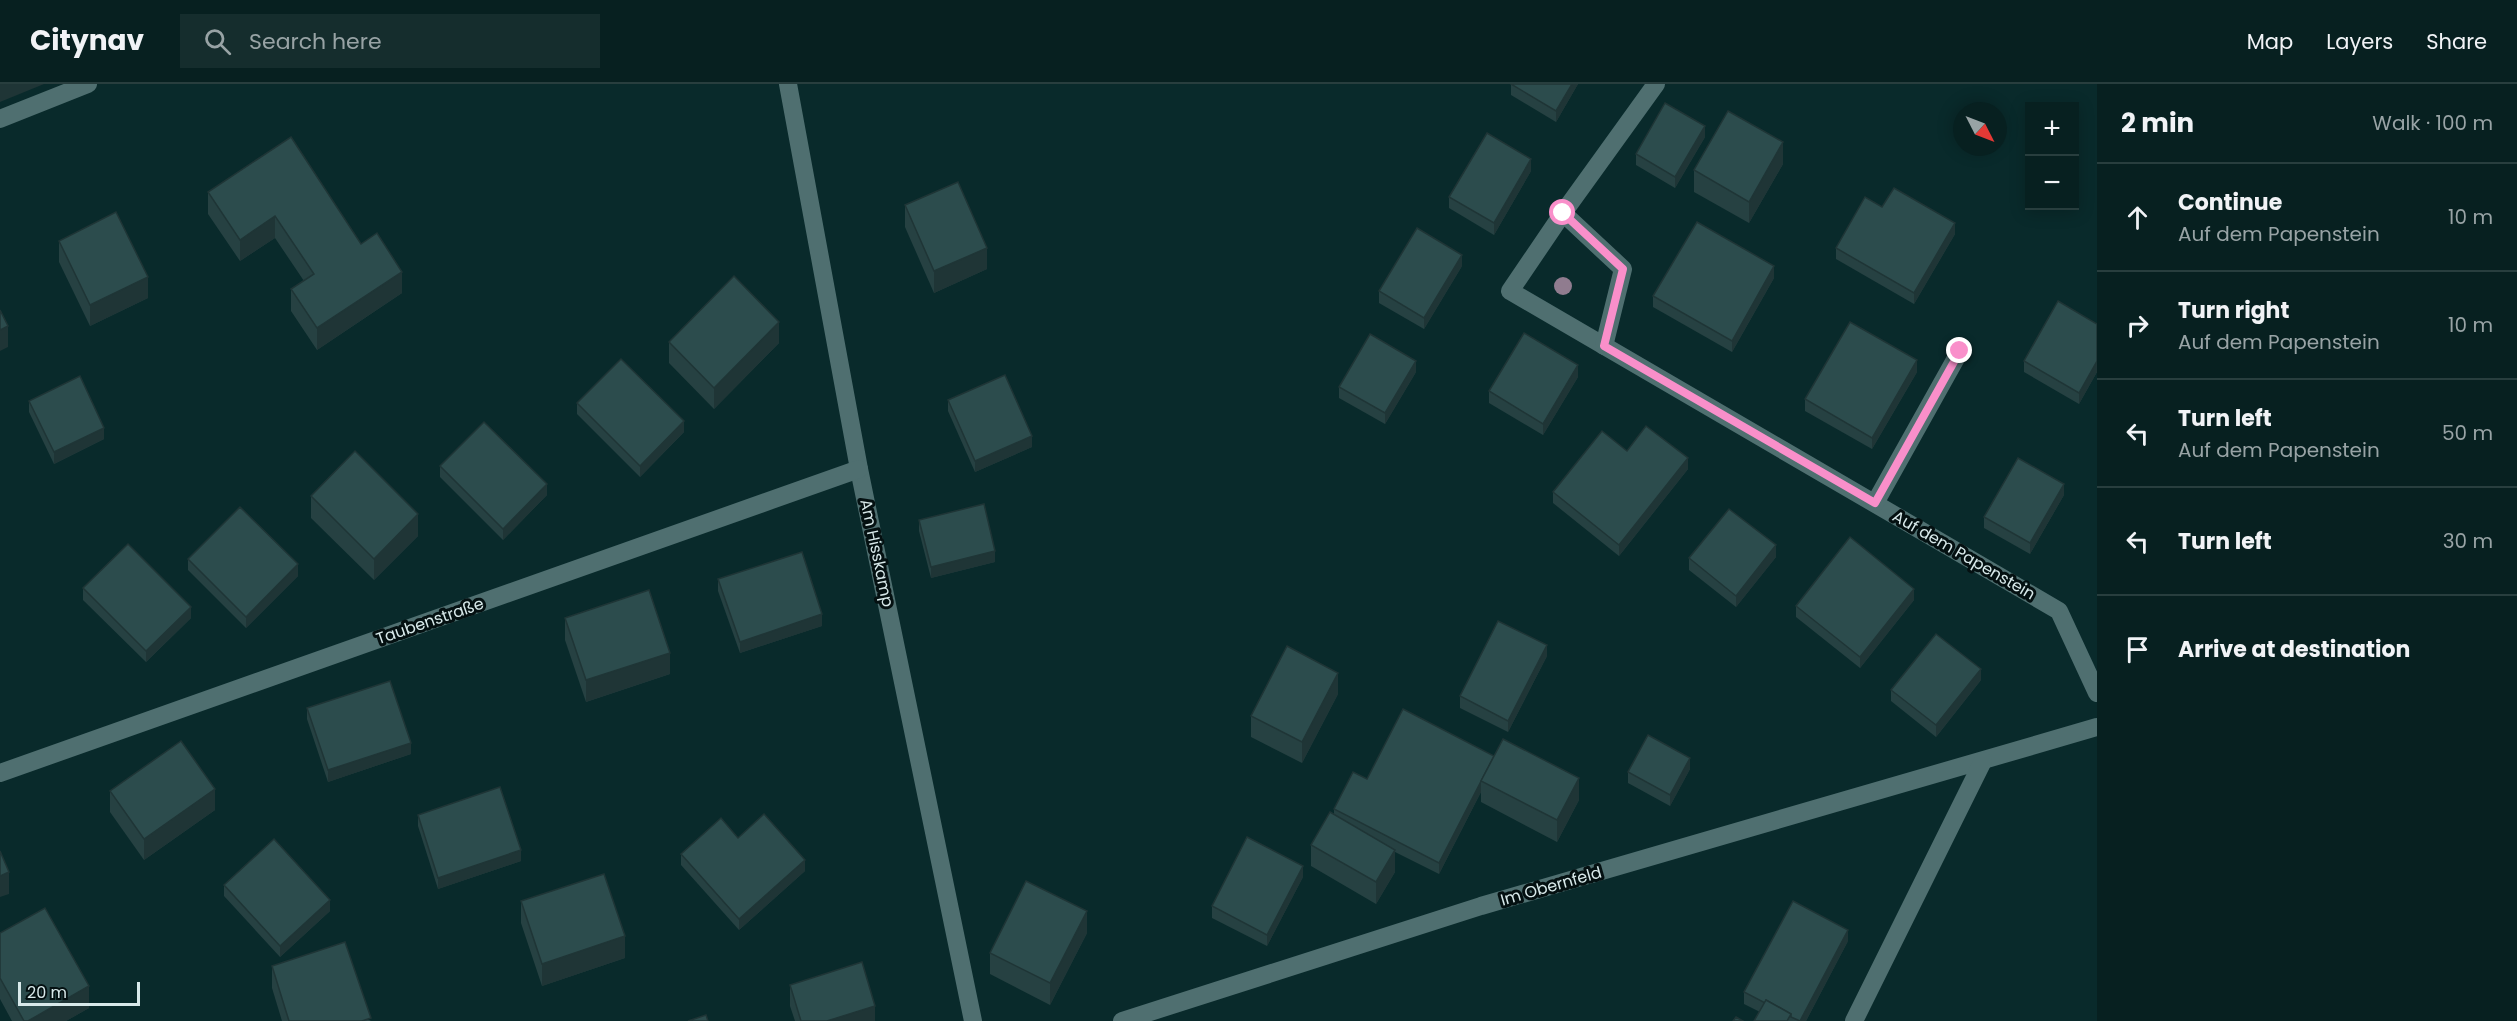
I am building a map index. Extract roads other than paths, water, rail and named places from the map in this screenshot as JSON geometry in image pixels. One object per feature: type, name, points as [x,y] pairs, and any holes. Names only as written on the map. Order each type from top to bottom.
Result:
[{"type":"street","points":[[0,119],[88,84]]},
{"type":"street","name":"Am Hisskamp","points":[[788,84],[860,469],[973,1021]]},
{"type":"street","name":"Auf dem Papenstein","points":[[1656,84],[1510,291],[2059,610],[2097,693]]},
{"type":"street","points":[[1563,213],[1623,269],[1604,346]]},
{"type":"street","points":[[1875,503],[1960,351]]},
{"type":"street","name":"Taubenstraße","points":[[0,773],[860,469]]},
{"type":"street","name":"Im Obernfeld","points":[[1122,1021],[1482,906],[2097,727]]},
{"type":"street","points":[[1854,1021],[1983,761]]}]
